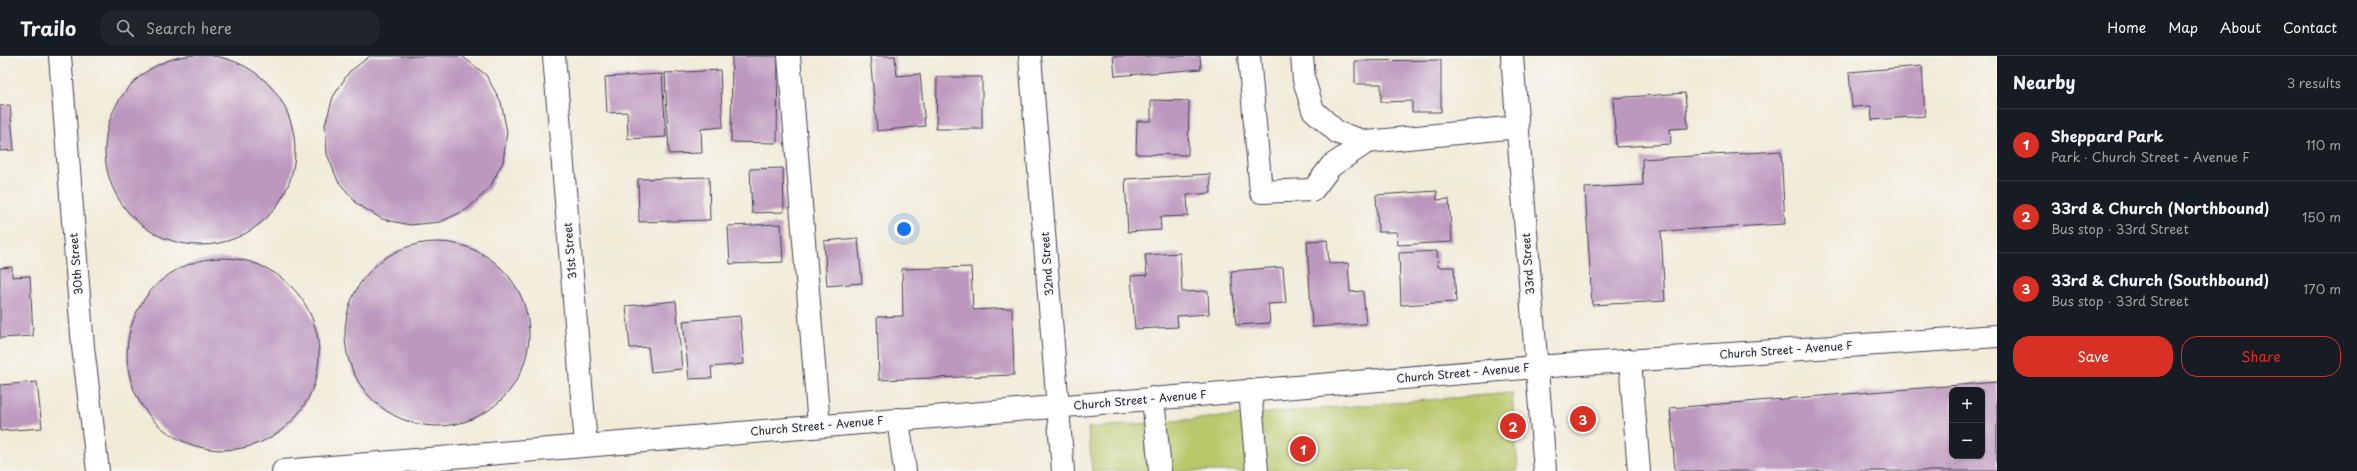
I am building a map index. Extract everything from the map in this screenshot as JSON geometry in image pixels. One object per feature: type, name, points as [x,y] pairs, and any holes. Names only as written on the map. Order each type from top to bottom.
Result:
[{"type":"street","name":"30th Street","points":[[60,56],[83,347],[98,471]]},
{"type":"street","name":"31st Street","points":[[554,56],[586,445]]},
{"type":"street","points":[[789,56],[819,426]]},
{"type":"street","name":"32nd Street","points":[[1030,56],[1064,471]]},
{"type":"street","points":[[1249,56],[1261,192],[1313,190],[1331,166],[1368,142]]},
{"type":"street","points":[[1302,56],[1304,80],[1313,110],[1338,134],[1368,142],[1517,127]]},
{"type":"street","name":"33rd Street","points":[[1512,56],[1545,471]]},
{"type":"street","name":"Church Street - Avenue F","points":[[283,471],[436,465],[586,445],[1536,366],[1997,336]]},
{"type":"street","points":[[1630,360],[1639,471]]},
{"type":"street","points":[[1250,390],[1257,471]]},
{"type":"street","points":[[1153,398],[1160,471]]},
{"type":"street","points":[[898,419],[905,471]]},
{"type":"green space","points":[[1512,393],[1518,471],[1092,471],[1088,428]]},
{"type":"building","points":[[191,55],[209,55],[228,59],[245,66],[260,76],[274,90],[284,105],[291,122],[295,141],[295,159],[291,178],[284,195],[274,210],[260,224],[245,234],[228,241],[209,245],[191,245],[172,241],[155,234],[140,224],[126,210],[116,195],[109,178],[105,159],[105,141],[109,122],[116,105],[126,90],[140,76],[155,66],[172,59]]},
{"type":"building","points":[[370,56],[462,56],[486,75],[501,102],[507,132],[503,162],[489,189],[466,210],[440,222],[410,225],[382,219],[357,204],[338,181],[327,154],[325,125],[333,97],[349,72]]},
{"type":"building","points":[[732,56],[778,56],[777,143],[731,142]]},
{"type":"building","points":[[870,56],[895,56],[897,76],[920,74],[925,126],[877,131]]},
{"type":"building","points":[[1113,56],[1200,56],[1201,69],[1115,76]]},
{"type":"building","points":[[1441,60],[1441,112],[1412,112],[1412,101],[1381,102],[1381,84],[1355,84],[1355,61]]},
{"type":"building","points":[[1922,66],[1925,116],[1872,120],[1871,106],[1852,107],[1849,72]]},
{"type":"building","points":[[720,70],[723,127],[701,129],[702,153],[669,154],[665,73]]},
{"type":"building","points":[[662,74],[666,137],[628,139],[627,112],[607,113],[605,77]]},
{"type":"building","points":[[937,77],[982,77],[982,129],[936,129]]},
{"type":"building","points":[[1685,93],[1688,128],[1670,129],[1671,144],[1616,147],[1613,98]]},
{"type":"building","points":[[1151,100],[1189,101],[1188,155],[1136,154],[1137,121],[1151,121]]},
{"type":"building","points":[[10,105],[14,150],[0,151],[0,106]]},
{"type":"building","points":[[1781,151],[1785,224],[1661,231],[1665,301],[1592,305],[1585,188],[1643,185],[1642,159]]},
{"type":"building","points":[[783,168],[784,212],[752,213],[750,169]]},
{"type":"building","points":[[1210,174],[1211,193],[1187,195],[1188,216],[1160,217],[1161,230],[1128,232],[1125,179]]},
{"type":"building","points":[[709,177],[710,220],[639,222],[638,179]]},
{"type":"building","points":[[1437,191],[1437,200],[1449,199],[1452,242],[1398,245],[1397,232],[1378,232],[1376,195]]},
{"type":"building","points":[[781,224],[783,262],[730,264],[728,226]]},
{"type":"building","points":[[858,238],[862,283],[827,286],[824,241]]},
{"type":"building","points":[[1327,240],[1329,264],[1348,263],[1350,292],[1363,291],[1366,324],[1312,327],[1307,241]]},
{"type":"building","points":[[437,242],[455,244],[472,249],[488,258],[502,269],[513,283],[522,299],[527,316],[529,334],[527,352],[522,369],[513,385],[502,399],[488,410],[472,419],[455,424],[437,426],[419,424],[402,419],[386,410],[372,399],[361,385],[352,369],[347,352],[345,334],[347,316],[352,299],[361,283],[372,269],[386,258],[402,249],[419,244]]},
{"type":"building","points":[[1437,251],[1438,267],[1454,267],[1456,302],[1401,305],[1399,253]]},
{"type":"building","points":[[1180,253],[1182,292],[1208,291],[1209,314],[1177,316],[1178,327],[1135,329],[1131,276],[1147,275],[1145,255]]},
{"type":"building","points":[[214,258],[232,258],[260,265],[276,274],[291,286],[303,301],[312,317],[319,345],[319,363],[312,391],[303,407],[291,422],[276,434],[260,443],[232,450],[214,450],[195,446],[178,439],[162,428],[149,415],[138,399],[131,382],[127,363],[127,345],[131,326],[138,309],[149,293],[162,280],[178,269],[195,262]]},
{"type":"building","points":[[12,267],[12,277],[30,276],[33,336],[0,338],[0,268]]},
{"type":"building","points":[[971,267],[973,310],[1012,308],[1014,375],[879,380],[877,317],[903,316],[902,269]]},
{"type":"building","points":[[1283,267],[1286,303],[1268,304],[1270,323],[1236,325],[1231,271]]},
{"type":"building","points":[[676,301],[682,369],[651,372],[648,347],[630,348],[626,306]]},
{"type":"building","points":[[740,316],[744,364],[711,367],[712,378],[689,379],[683,321]]},
{"type":"building","points":[[37,382],[42,428],[0,431],[0,385]]},
{"type":"building","points":[[1997,382],[1997,471],[1675,471],[1670,408]]},
{"type":"place","name":"33rd & Church (Southbound)","points":[[1583,419]]},
{"type":"place","name":"33rd & Church (Northbound)","points":[[1513,426]]},
{"type":"place","name":"Sheppard Park","points":[[1303,449]]}]
